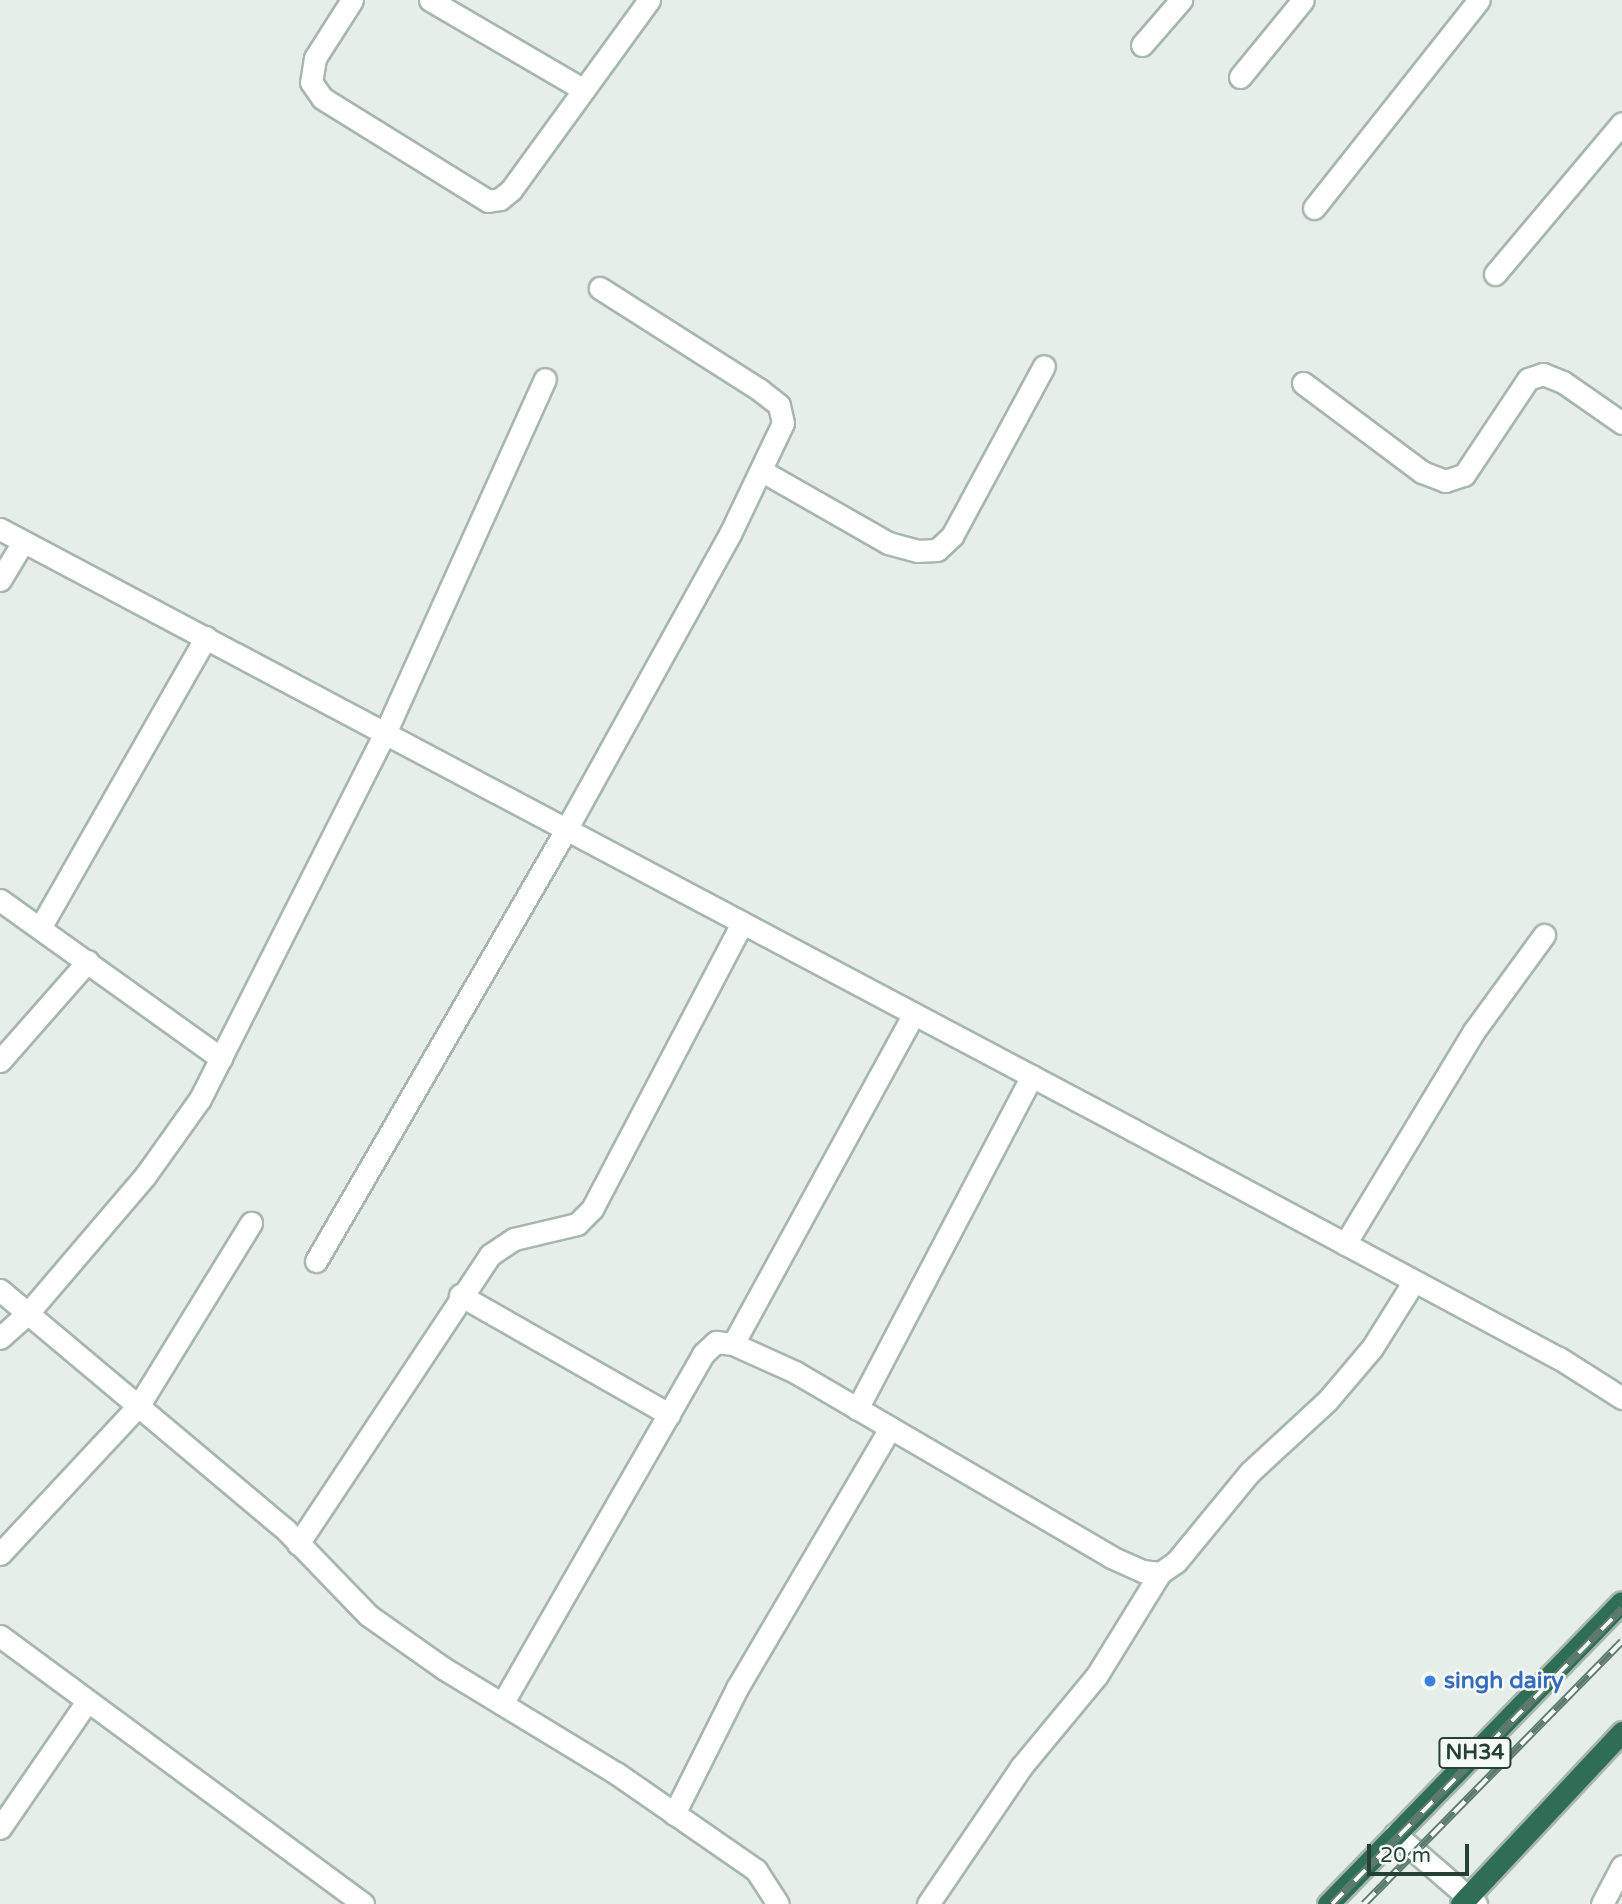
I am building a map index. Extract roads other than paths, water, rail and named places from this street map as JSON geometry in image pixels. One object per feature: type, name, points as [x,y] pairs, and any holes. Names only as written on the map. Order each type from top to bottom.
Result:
[{"type":"highway","name":"NH34","points":[[1328,1904],[1622,1602]]},
{"type":"highway","points":[[1468,1902],[1622,1732]]},
{"type":"street","points":[[352,0],[315,58],[311,82],[322,98],[488,201],[500,200],[511,190],[649,0]]},
{"type":"street","points":[[430,0],[584,90]]},
{"type":"street","points":[[1142,45],[1181,0]]},
{"type":"street","points":[[1240,77],[1303,0]]},
{"type":"street","points":[[1314,208],[1479,0]]},
{"type":"street","points":[[1495,274],[1622,123]]},
{"type":"street","points":[[316,1261],[567,828],[762,471],[783,424],[779,405],[600,288]]},
{"type":"street","points":[[762,471],[888,543],[916,551],[937,550],[952,536],[1044,366]]},
{"type":"street","points":[[1303,383],[1422,472],[1445,481],[1464,475],[1528,379],[1543,374],[1563,382],[1622,423]]},
{"type":"street","points":[[0,1338],[28,1313],[145,1176],[200,1099],[386,731],[545,379]]},
{"type":"street","points":[[0,529],[386,731],[1559,1358],[1622,1398]]},
{"type":"street","points":[[0,580],[23,542]]},
{"type":"street","points":[[40,928],[206,637]]},
{"type":"street","points":[[0,900],[222,1058]]},
{"type":"street","points":[[298,1544],[460,1295],[490,1255],[514,1239],[577,1224],[592,1209],[742,923]]},
{"type":"street","points":[[1345,1244],[1474,1031],[1544,936]]},
{"type":"street","points":[[0,1060],[88,961]]},
{"type":"street","points":[[733,1344],[914,1014]]},
{"type":"street","points":[[857,1409],[1032,1076]]},
{"type":"street","points":[[0,1554],[139,1405],[251,1223]]},
{"type":"street","points":[[928,1904],[1021,1767],[1097,1675],[1160,1573],[1176,1562],[1250,1472],[1326,1401],[1372,1348],[1414,1281]]},
{"type":"street","points":[[0,1290],[139,1405],[298,1544],[369,1615],[756,1870],[778,1904]]},
{"type":"street","points":[[460,1295],[669,1414]]},
{"type":"street","points":[[502,1704],[703,1354],[716,1342],[733,1344],[795,1372],[1111,1557],[1142,1571],[1160,1573]]},
{"type":"street","points":[[674,1814],[737,1688],[890,1428]]},
{"type":"street","points":[[0,1636],[86,1703],[363,1904]]},
{"type":"street","points":[[0,1828],[86,1703]]},
{"type":"street","points":[[1395,1835],[1468,1902]]},
{"type":"street","points":[[1602,1904],[1622,1866]]},
{"type":"railway","points":[[1332,1904],[1622,1609]]},
{"type":"railway","points":[[1364,1904],[1622,1641]]},
{"type":"place","name":"singh dairy","points":[[1430,1681]]}]
